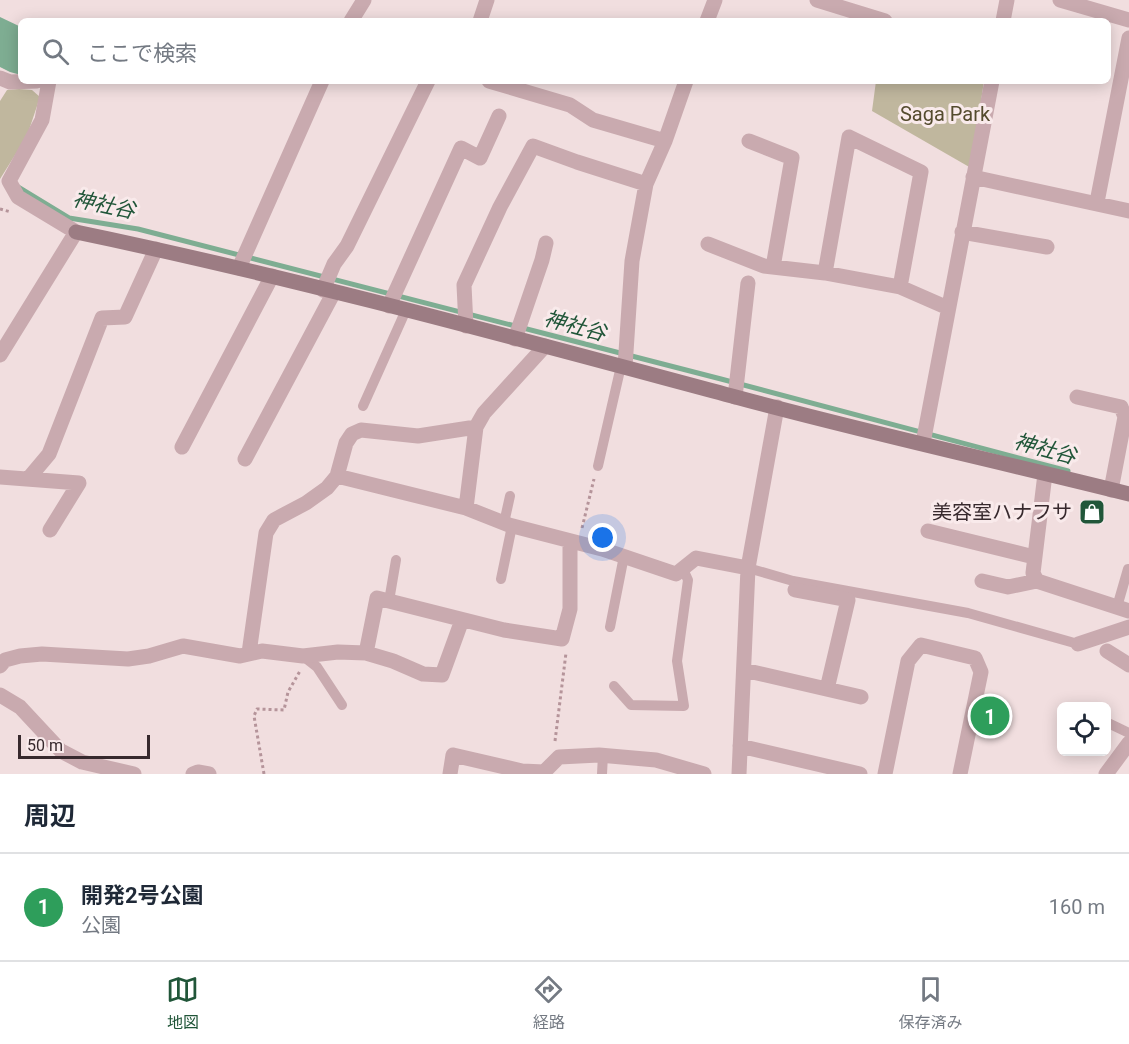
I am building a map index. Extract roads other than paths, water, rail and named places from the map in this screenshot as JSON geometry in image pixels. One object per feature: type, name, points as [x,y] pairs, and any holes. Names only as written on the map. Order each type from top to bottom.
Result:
[{"type":"street","points":[[353,18],[364,0]]},
{"type":"street","points":[[481,18],[487,0]]},
{"type":"street","points":[[708,18],[715,0]]},
{"type":"street","points":[[817,0],[836,3],[877,18]]},
{"type":"street","points":[[1004,18],[1007,0]]},
{"type":"street","points":[[1060,0],[1129,20]]},
{"type":"street","points":[[1097,202],[1129,38]]},
{"type":"street","points":[[0,78],[10,82],[18,82]]},
{"type":"street","points":[[48,84],[42,120],[9,181],[18,197],[76,232],[272,276],[777,408],[1129,494]]},
{"type":"street","points":[[239,268],[321,84]]},
{"type":"street","points":[[245,459],[329,291],[334,264],[347,246],[427,84]]},
{"type":"street","points":[[499,84],[570,105],[593,120],[665,141]]},
{"type":"street","points":[[623,366],[632,261],[646,184],[665,141],[685,84]]},
{"type":"street","points":[[923,443],[991,84]]},
{"type":"street","points":[[389,306],[461,148],[480,158],[499,116]]},
{"type":"street","points":[[825,273],[849,137],[921,172],[900,287]]},
{"type":"street","points":[[749,141],[792,158],[773,267]]},
{"type":"street","points":[[466,326],[464,285],[500,207],[532,146],[646,184]]},
{"type":"street","points":[[973,177],[1097,202],[1129,211]]},
{"type":"street","points":[[0,355],[76,232]]},
{"type":"street","points":[[963,232],[1047,247]]},
{"type":"street","points":[[515,339],[546,243]]},
{"type":"street","points":[[708,244],[764,266],[825,273],[900,287],[948,308]]},
{"type":"street","points":[[28,479],[49,454],[102,318],[125,317],[156,249]]},
{"type":"street","points":[[182,447],[272,276]]},
{"type":"street","points":[[735,397],[748,283]]},
{"type":"street","points":[[466,508],[476,427],[484,413],[545,346]]},
{"type":"street","points":[[1077,397],[1121,407],[1125,417],[1111,490]]},
{"type":"street","points":[[739,774],[748,568],[777,408]]},
{"type":"street","points":[[249,653],[266,533],[274,520],[327,488],[337,476],[346,443],[352,434],[362,430],[418,436],[476,427]]},
{"type":"street","points":[[1037,581],[1032,573],[1044,474]]},
{"type":"street","points":[[337,476],[466,508],[508,524],[624,556],[676,574],[696,558],[748,568]]},
{"type":"street","points":[[0,477],[79,483],[50,530]]},
{"type":"street","points":[[928,531],[1034,557]]},
{"type":"street","points":[[366,653],[376,598],[504,630],[562,639],[570,609],[574,542]]},
{"type":"street","points":[[982,581],[1008,587],[1037,581],[1123,609]]},
{"type":"street","points":[[795,590],[848,600],[827,689]]},
{"type":"street","points":[[0,666],[5,660],[20,656],[42,654],[129,659],[183,646],[240,656],[262,651],[306,658],[338,652],[366,653],[393,661],[423,674],[442,675],[462,620]]},
{"type":"street","points":[[1078,644],[1129,627]]},
{"type":"street","points":[[885,774],[908,661],[921,645],[975,658],[981,672],[960,774]]},
{"type":"street","points":[[1107,651],[1129,665]]},
{"type":"street","points":[[744,670],[861,697]]},
{"type":"street","points":[[0,695],[20,707],[61,751],[107,771],[134,774]]},
{"type":"street","points":[[1106,774],[1129,743]]},
{"type":"street","points":[[740,746],[860,774]]},
{"type":"street","points":[[450,774],[453,755],[522,771],[544,772],[559,757],[603,755],[656,760],[704,774]]},
{"type":"street","points":[[193,774],[209,774]]},
{"type":"lane","points":[[363,406],[406,310]]},
{"type":"lane","points":[[598,465],[623,366]]},
{"type":"lane","points":[[501,579],[510,496]]},
{"type":"lane","points":[[610,627],[624,556]]},
{"type":"lane","points":[[389,601],[396,560]]},
{"type":"lane","points":[[614,686],[632,705],[684,706],[677,661],[688,580],[683,568]]},
{"type":"lane","points":[[748,568],[793,581],[968,613],[1078,644]]},
{"type":"lane","points":[[1123,609],[1128,569]]},
{"type":"lane","points":[[306,658],[316,667],[342,705]]},
{"type":"lane","points":[[1111,724],[1129,733]]},
{"type":"lane","points":[[602,774],[603,755]]},
{"type":"waterway","name":"神社谷","points":[[18,187],[69,218],[138,229],[1068,471]]},
{"type":"place","name":"美容室ハナフサ","points":[[1092,512]]},
{"type":"place","name":"開発2号公園","points":[[990,716]]},
{"type":"park label","name":"Saga Park","points":[[945,114]]}]
